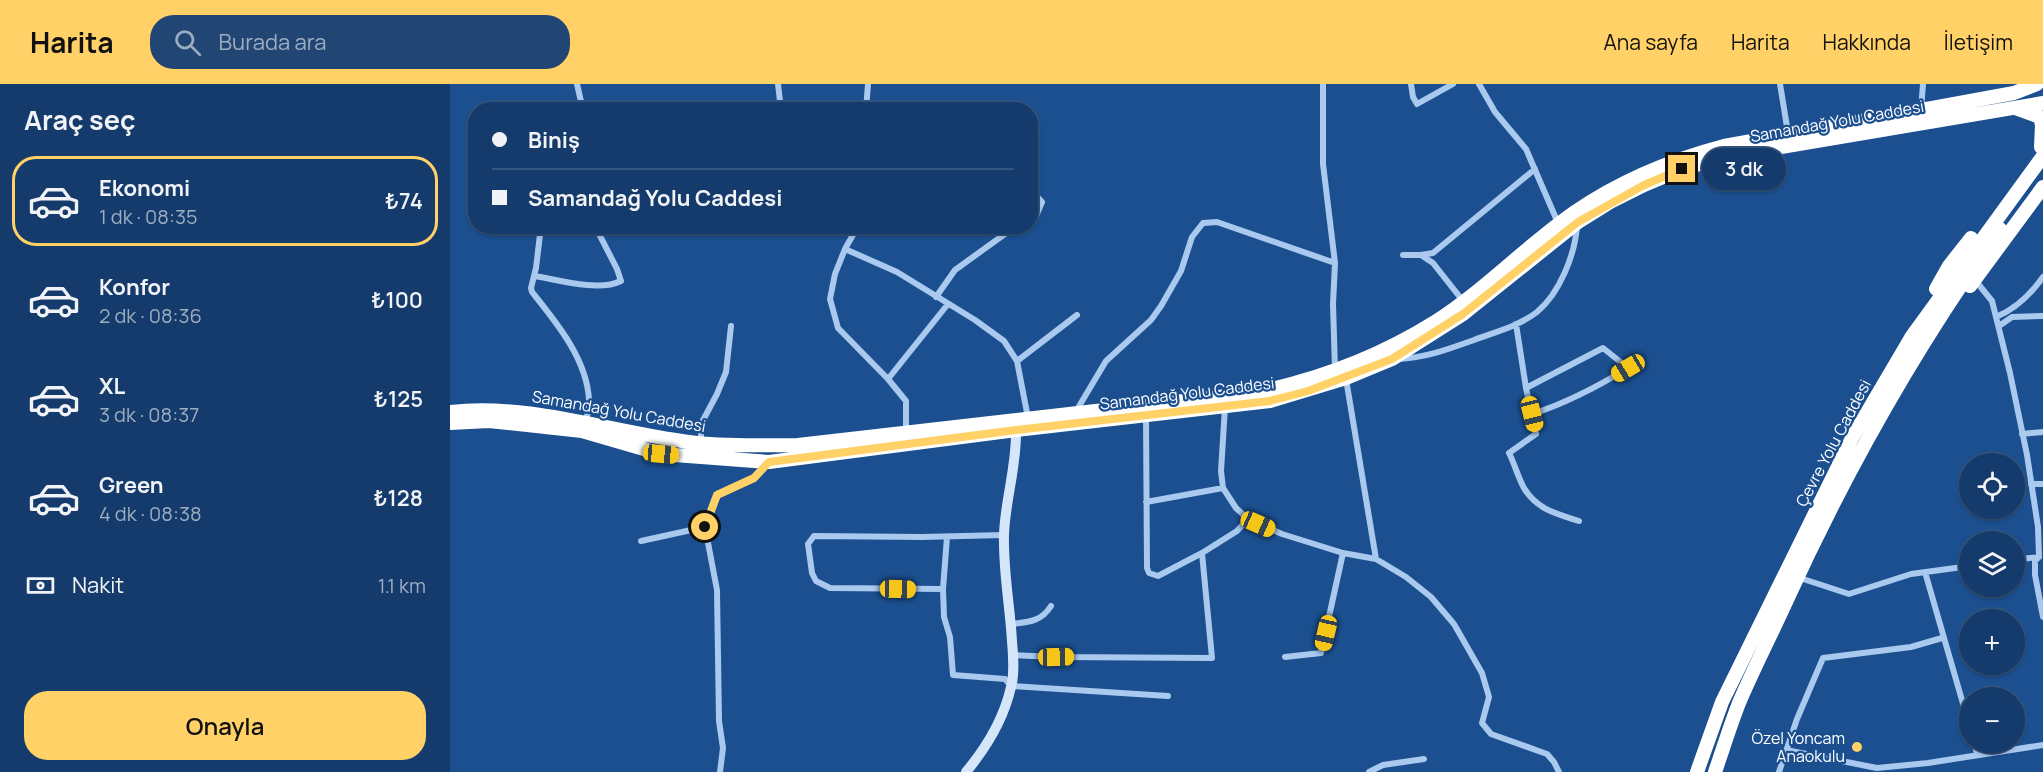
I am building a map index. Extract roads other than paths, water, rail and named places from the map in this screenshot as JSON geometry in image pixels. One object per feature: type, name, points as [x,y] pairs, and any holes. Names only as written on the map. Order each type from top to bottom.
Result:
[{"type":"highway","name":"Samandağ Yolu Caddesi","points":[[450,423],[489,421],[582,431],[661,454],[769,462],[1016,430],[1270,401],[1340,374],[1408,338],[1463,301],[1559,224],[1611,190],[1648,171],[1686,156],[1724,146],[2014,93],[2037,84]]},
{"type":"highway","name":"Samandağ Yolu Caddesi","points":[[450,412],[477,409],[522,411],[702,443],[798,445],[1253,393],[1340,374],[1392,359],[1463,314],[1578,222],[1644,185],[1682,169],[1728,156],[2043,103]]},
{"type":"highway","points":[[2015,108],[2040,117],[2042,149]]},
{"type":"highway","name":"Çevre Yolu Caddesi","points":[[1697,772],[1722,702],[1852,438],[2042,149]]},
{"type":"highway","name":"Çevre Yolu Caddesi","points":[[1715,772],[1739,704],[1815,538],[1862,446],[1898,384],[1918,340],[2043,171]]},
{"type":"highway","points":[[1918,340],[1936,330],[2043,187]]},
{"type":"street","points":[[577,84],[581,102]]},
{"type":"street","points":[[778,84],[780,102]]},
{"type":"street","points":[[867,102],[868,84]]},
{"type":"street","points":[[1323,84],[1323,164],[1335,263],[1333,304],[1340,374],[1376,559]]},
{"type":"street","points":[[1411,84],[1413,97],[1418,104],[1453,84]]},
{"type":"street","points":[[1479,84],[1496,112],[1526,149],[1559,224]]},
{"type":"street","points":[[1780,84],[1788,133]]},
{"type":"street","points":[[1921,110],[1923,84]]},
{"type":"street","points":[[1403,255],[1433,253],[1535,170]]},
{"type":"street","points":[[1038,198],[1042,202],[1038,211]]},
{"type":"street","points":[[1075,413],[1106,362],[1150,320],[1161,306],[1181,271],[1192,237],[1203,223],[1217,222],[1335,263]]},
{"type":"street","points":[[1392,359],[1431,355],[1516,324],[1536,312],[1550,298],[1564,271],[1576,240],[1578,222]]},
{"type":"street","points":[[540,234],[535,276],[531,288],[562,330],[585,377],[589,400],[586,424]]},
{"type":"street","points":[[535,276],[578,284],[615,284],[621,281],[599,234]]},
{"type":"street","points":[[853,234],[835,274],[830,299],[838,328],[888,379],[906,401],[906,434]]},
{"type":"street","points":[[936,297],[954,270],[1005,234]]},
{"type":"street","points":[[845,249],[897,272],[1004,340],[1017,362],[1029,419]]},
{"type":"street","points":[[1421,255],[1433,263],[1463,301]]},
{"type":"street","points":[[1996,317],[2005,313],[2033,291],[2043,277]]},
{"type":"street","points":[[1975,279],[1992,301],[1999,327],[2022,434],[2041,556]]},
{"type":"street","points":[[888,379],[948,304]]},
{"type":"street","points":[[1017,362],[1077,315]]},
{"type":"street","points":[[1999,327],[2013,317],[2043,316]]},
{"type":"street","points":[[1516,324],[1536,434],[1509,453],[1523,486],[1538,505],[1551,513],[1579,520]]},
{"type":"street","points":[[702,443],[701,424],[726,372],[731,326]]},
{"type":"street","points":[[1526,388],[1603,348],[1628,368],[1591,390],[1553,408],[1532,414]]},
{"type":"street","points":[[1225,406],[1221,471],[1223,488],[1236,508],[1248,519],[1282,534],[1343,553],[1376,559],[1406,577],[1431,597],[1454,624],[1482,673],[1489,697],[1482,723],[1491,734],[1547,754],[1560,772]]},
{"type":"street","points":[[1146,416],[1149,573],[1158,576],[1202,553],[1238,531],[1248,519]]},
{"type":"street","points":[[966,772],[997,725],[1011,686],[1013,655],[1004,535],[1017,454],[1016,430]]},
{"type":"street","points":[[2022,434],[2043,432]]},
{"type":"street","points":[[720,772],[723,748],[719,709],[717,590],[705,527],[717,495],[754,478],[769,462]]},
{"type":"street","points":[[2031,484],[2043,484]]},
{"type":"street","points":[[1146,502],[1223,488]]},
{"type":"street","points":[[641,541],[705,527]]},
{"type":"street","points":[[943,589],[830,588],[816,581],[812,573],[808,544],[814,536],[1004,535]]},
{"type":"street","points":[[947,537],[943,589],[944,617],[950,637],[953,675],[1005,679],[1011,686],[1168,696]]},
{"type":"street","points":[[1013,655],[1212,658],[1202,553]]},
{"type":"street","points":[[1285,657],[1321,653],[1343,553]]},
{"type":"street","points":[[2025,558],[2041,556]]},
{"type":"street","points":[[2041,556],[2035,561],[2043,617]]},
{"type":"street","points":[[1797,577],[1850,594],[1924,572],[1959,567]]},
{"type":"street","points":[[1924,572],[1959,693]]},
{"type":"street","points":[[1011,624],[1036,621],[1046,614],[1051,606]]},
{"type":"street","points":[[1779,772],[1797,718],[1823,658],[1911,647],[1942,638]]},
{"type":"street","points":[[1786,750],[1877,768],[1928,763],[2043,745]]},
{"type":"street","points":[[1369,772],[1383,765],[1424,759]]},
{"type":"place","name":"Özel Yoncam Anaokulu","points":[[1857,747]]}]
